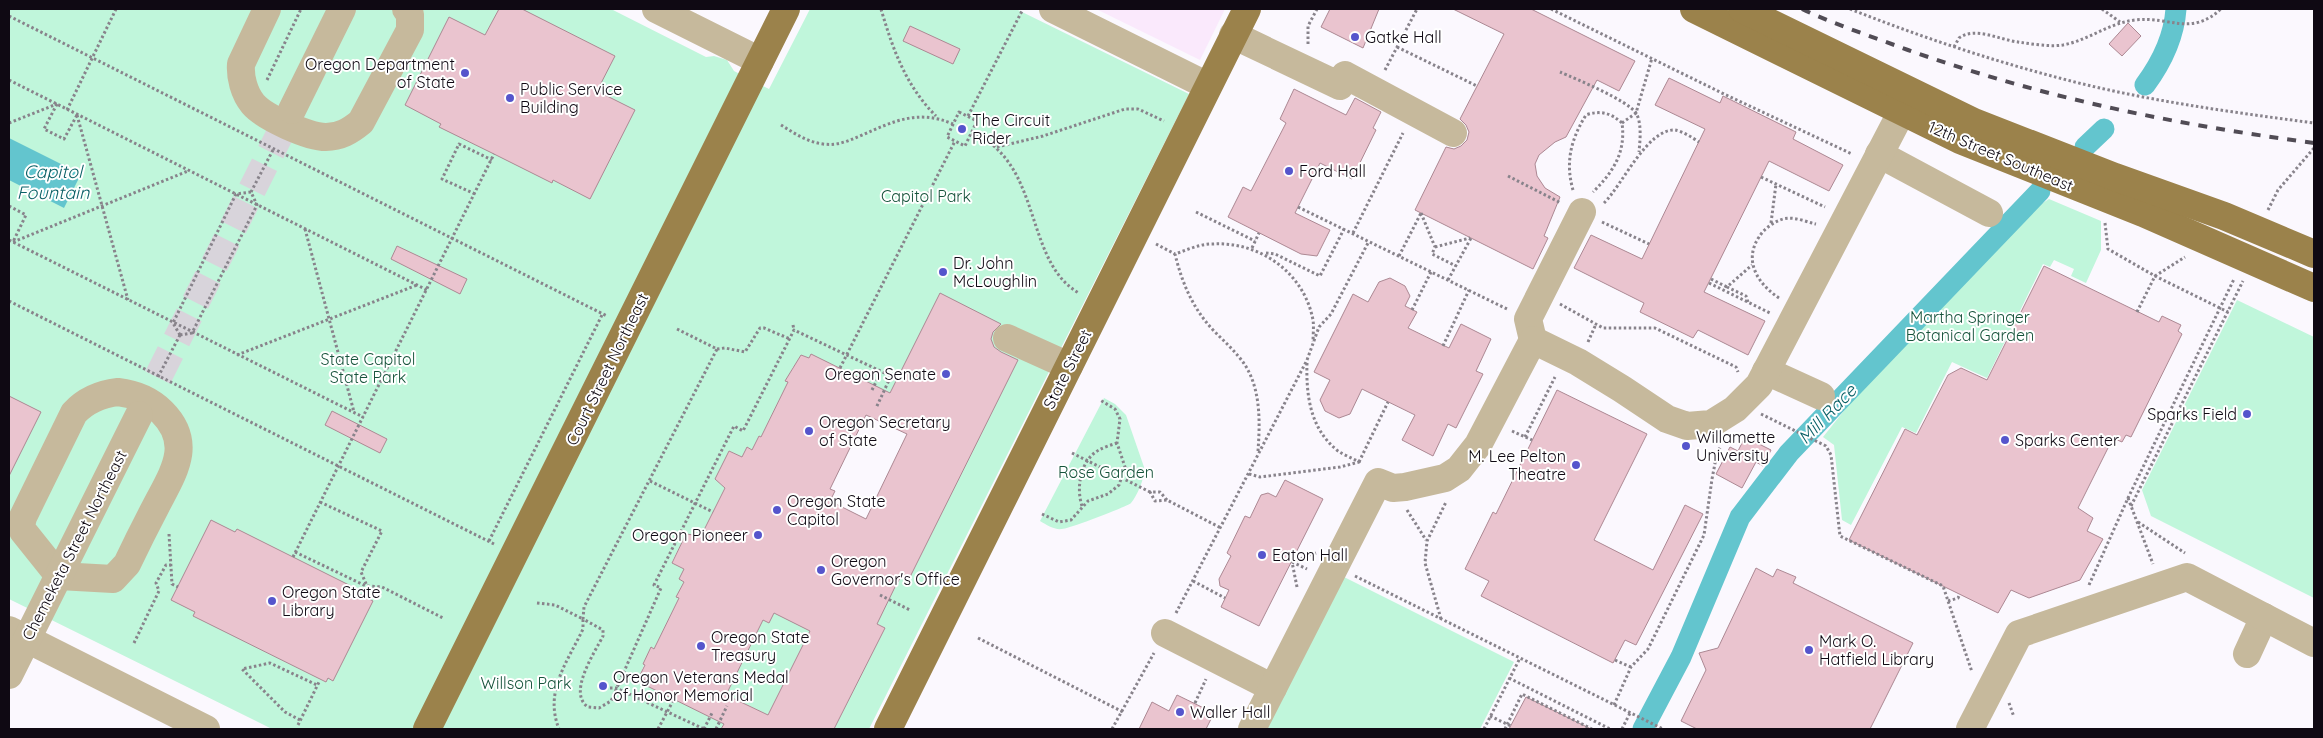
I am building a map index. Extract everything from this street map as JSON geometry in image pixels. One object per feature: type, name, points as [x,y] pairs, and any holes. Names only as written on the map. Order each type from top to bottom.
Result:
[{"type":"main road","name":"Court Street Northeast","points":[[427,729],[786,9]]},
{"type":"main road","name":"State Street","points":[[888,729],[1247,9]]},
{"type":"main road","name":"12th Street Southeast","points":[[1694,9],[1901,113],[1960,140],[2143,214],[2308,285]]},
{"type":"main road","name":"12th Street Southeast","points":[[1742,9],[1974,122],[2114,177],[2224,216],[2314,254]]},
{"type":"street","points":[[267,9],[241,64],[240,72],[246,92],[252,103],[261,111],[289,117],[304,133],[326,137],[351,131],[361,122],[410,30],[410,14],[406,9]]},
{"type":"street","points":[[289,117],[342,9]]},
{"type":"street","points":[[656,9],[760,61]]},
{"type":"street","points":[[1053,9],[1208,86]]},
{"type":"street","points":[[1233,35],[1340,86],[1345,75],[1453,133]]},
{"type":"street","points":[[1533,340],[1615,384],[1667,419],[1687,426],[1711,424],[1736,409],[1759,385],[1867,155],[1901,113]]},
{"type":"street","points":[[1867,155],[1989,213]]},
{"type":"street","points":[[1252,729],[1378,482],[1393,488],[1435,481],[1458,469],[1478,445],[1533,340],[1528,319],[1541,294],[1573,208]]},
{"type":"street","points":[[2308,285],[2314,254]]},
{"type":"street","points":[[1008,338],[1068,366]]},
{"type":"street","points":[[1766,371],[1821,396]]},
{"type":"street","points":[[130,393],[143,408],[169,419],[176,429],[179,440],[176,467],[159,500],[127,564],[113,580],[59,576],[21,526],[23,517],[74,413],[81,406],[101,394],[130,393]]},
{"type":"street","name":"Chemeketa Street Northeast","points":[[9,675],[18,635],[59,576],[143,408]]},
{"type":"street","points":[[1970,729],[2020,634],[2187,578],[2314,643]]},
{"type":"street","points":[[2247,654],[2264,617]]},
{"type":"street","points":[[1165,633],[1273,688]]},
{"type":"street","points":[[18,635],[206,729]]},
{"type":"path","points":[[67,110],[115,9]]},
{"type":"path","points":[[248,136],[261,111],[261,92],[301,9]]},
{"type":"path","points":[[881,9],[893,47],[905,76],[923,103],[936,117]]},
{"type":"path","points":[[968,116],[1023,9]]},
{"type":"path","points":[[1309,48],[1306,36],[1308,26],[1317,9]]},
{"type":"path","points":[[1375,91],[1416,9]]},
{"type":"path","points":[[1551,9],[1652,58],[1867,155]]},
{"type":"path","points":[[1850,9],[1954,47],[2068,81],[2197,107],[2314,123]]},
{"type":"path","points":[[2102,9],[2120,22]]},
{"type":"path","points":[[1954,47],[1959,38],[1971,33],[2031,44],[2063,45],[2120,22],[2146,18],[2186,24],[2202,23],[2210,19],[2221,9]]},
{"type":"path","points":[[9,16],[628,326]]},
{"type":"path","points":[[1397,47],[1477,86]]},
{"type":"path","points":[[1639,152],[1640,133],[1636,114],[1652,58]]},
{"type":"path","points":[[1560,72],[1626,104],[1636,114]]},
{"type":"path","points":[[9,80],[427,290]]},
{"type":"path","points":[[57,104],[44,129],[64,139],[77,114]]},
{"type":"path","points":[[9,123],[57,104]]},
{"type":"path","points":[[996,147],[1043,136],[1125,109],[1138,109],[1185,131]]},
{"type":"path","points":[[959,112],[968,116],[977,121],[965,146],[946,137],[959,112]]},
{"type":"path","points":[[1353,233],[1414,112]]},
{"type":"path","points":[[1572,186],[1569,155],[1573,137],[1586,115],[1595,112],[1605,112],[1615,116],[1622,122],[1623,134],[1620,154],[1611,174],[1590,196],[1573,208]]},
{"type":"path","points":[[77,114],[128,300]]},
{"type":"path","points":[[1622,122],[1636,114]]},
{"type":"path","points":[[781,125],[813,142],[825,145],[843,143],[912,116],[936,117],[953,124]]},
{"type":"path","points":[[251,192],[289,117]]},
{"type":"path","points":[[1573,208],[1596,208],[1612,194],[1639,152],[1660,134],[1675,130],[1699,142]]},
{"type":"path","points":[[971,134],[996,147],[1010,163],[1020,181],[1045,252],[1056,273],[1072,289],[1100,304]]},
{"type":"path","points":[[840,368],[848,356],[955,141]]},
{"type":"path","points":[[475,194],[442,179],[459,144],[492,160]]},
{"type":"path","points":[[293,557],[494,154]]},
{"type":"path","points":[[11,241],[189,170]]},
{"type":"path","points":[[1508,176],[1649,244]]},
{"type":"path","points":[[1761,177],[1827,207]]},
{"type":"path","points":[[1771,224],[1776,184]]},
{"type":"path","points":[[236,194],[251,192]]},
{"type":"path","points":[[251,192],[257,205]]},
{"type":"path","points":[[173,322],[236,194]]},
{"type":"path","points":[[192,333],[257,205]]},
{"type":"path","points":[[9,206],[26,215],[11,241]]},
{"type":"path","points":[[1298,206],[1512,312]]},
{"type":"path","points":[[1196,212],[1255,241]]},
{"type":"path","points":[[1400,256],[1421,213],[1435,247],[1432,254],[1456,266]]},
{"type":"path","points":[[1784,305],[1780,299],[1763,286],[1752,265],[1752,250],[1755,243],[1771,224],[1784,218],[1820,225]]},
{"type":"path","points":[[2105,220],[2108,249],[2155,276],[2228,312]]},
{"type":"path","points":[[305,229],[354,412]]},
{"type":"path","points":[[1264,253],[1275,254],[1320,276],[1344,229]]},
{"type":"path","points":[[1252,248],[1259,233]]},
{"type":"path","points":[[1435,247],[1471,238],[1448,280]]},
{"type":"path","points":[[11,241],[363,417]]},
{"type":"path","points":[[1112,729],[1123,712],[1249,474],[1314,346],[1319,327],[1331,314],[1368,241]]},
{"type":"path","points":[[1258,454],[1259,411],[1251,376],[1245,365],[1202,318],[1194,305],[1179,270],[1176,254],[1195,247],[1211,244],[1230,244],[1252,248],[1278,262],[1298,284],[1307,301],[1313,320],[1314,346]]},
{"type":"path","points":[[2137,312],[2155,276],[2192,252]]},
{"type":"path","points":[[1727,287],[1752,265]]},
{"type":"path","points":[[1412,310],[1431,272]]},
{"type":"path","points":[[1711,279],[1746,296],[1748,302]]},
{"type":"path","points":[[2131,506],[2244,279]]},
{"type":"path","points":[[1708,283],[1773,315]]},
{"type":"path","points":[[237,355],[417,285]]},
{"type":"path","points":[[1443,346],[1468,290]]},
{"type":"path","points":[[1541,294],[1603,328],[1655,328],[1736,367],[1750,409],[1826,446],[1831,455],[1840,536],[1943,586],[1973,673]]},
{"type":"path","points":[[9,301],[514,554]]},
{"type":"path","points":[[489,541],[603,313]]},
{"type":"path","points":[[173,322],[180,335]]},
{"type":"path","points":[[537,603],[555,604],[603,630],[603,636],[579,688],[581,699],[588,707],[599,708],[611,701],[661,588],[654,584],[734,426],[743,431],[790,340],[794,330],[793,325]]},
{"type":"path","points":[[676,329],[717,349],[725,348],[745,352],[757,331],[764,328],[790,340]]},
{"type":"path","points":[[794,330],[891,376],[876,408]]},
{"type":"path","points":[[180,335],[192,333]]},
{"type":"path","points":[[143,408],[180,335]]},
{"type":"path","points":[[559,729],[553,705],[554,690],[583,629],[584,607],[717,349]]},
{"type":"path","points":[[1307,360],[1308,401],[1321,432],[1338,451],[1359,462]]},
{"type":"path","points":[[872,390],[881,372]]},
{"type":"path","points":[[2088,587],[2128,498],[2186,378]]},
{"type":"path","points":[[1525,437],[1551,386]]},
{"type":"path","points":[[1042,514],[1054,520],[1065,522],[1075,516],[1082,506],[1113,491],[1122,478],[1125,467],[1117,443],[1120,420],[1115,409],[1100,400]]},
{"type":"path","points":[[1249,474],[1260,477],[1340,467],[1359,462],[1388,402]]},
{"type":"path","points":[[1082,506],[1078,487],[1081,475],[1088,461],[1099,449],[1117,443]]},
{"type":"path","points":[[1614,705],[1631,667],[1648,649],[1704,535],[1717,453],[1722,444]]},
{"type":"path","points":[[1072,453],[1150,492],[1160,492],[1167,500],[1221,528]]},
{"type":"path","points":[[1442,620],[1425,563],[1427,541],[1458,469]]},
{"type":"path","points":[[650,481],[713,512]]},
{"type":"path","points":[[1393,488],[1427,541]]},
{"type":"path","points":[[1150,492],[1155,501],[1167,500]]},
{"type":"path","points":[[2128,498],[2161,586]]},
{"type":"path","points":[[159,500],[168,516],[172,584],[178,587]]},
{"type":"path","points":[[320,502],[382,531],[361,572],[366,586]]},
{"type":"path","points":[[2137,522],[2190,556]]},
{"type":"path","points":[[296,552],[366,586],[382,587],[443,618]]},
{"type":"path","points":[[1292,562],[1304,568]]},
{"type":"path","points":[[134,643],[159,591],[156,583],[166,565],[171,565]]},
{"type":"path","points":[[1359,578],[1662,729]]},
{"type":"path","points":[[1193,581],[1225,598]]},
{"type":"path","points":[[1948,601],[1958,598],[1960,594]]},
{"type":"path","points":[[880,595],[910,610]]},
{"type":"path","points":[[978,638],[1123,712]]},
{"type":"path","points":[[1484,729],[1520,658]]},
{"type":"path","points":[[1615,660],[1631,667]]},
{"type":"path","points":[[298,725],[318,684],[270,663],[242,669],[285,712],[300,720]]},
{"type":"path","points":[[1968,681],[1977,665]]},
{"type":"path","points":[[1509,678],[1610,729]]},
{"type":"path","points":[[610,688],[616,688],[704,729],[712,713]]},
{"type":"path","points":[[1505,729],[1509,725],[1522,694],[1592,729]]},
{"type":"path","points":[[1194,703],[1197,696]]},
{"type":"path","points":[[658,729],[674,699]]},
{"type":"path","points":[[716,729],[727,706]]},
{"type":"path","points":[[1622,729],[1630,713]]},
{"type":"path","points":[[1490,716],[1509,725]]},
{"type":"shaded area","points":[[1096,9],[1225,9],[1200,60]]},
{"type":"green space","name":"State Capitol State Park","points":[[9,9],[611,9],[706,57],[714,56],[727,60],[734,71],[769,89],[810,9],[1016,9],[1189,94],[869,729],[834,729],[885,628],[877,624],[886,583],[896,588],[902,575],[909,579],[973,450],[892,389],[881,410],[811,354],[809,358],[801,355],[793,367],[786,381],[788,382],[761,437],[759,436],[752,450],[747,447],[742,457],[729,451],[716,479],[725,488],[701,536],[686,534],[672,562],[684,569],[684,582],[677,597],[679,598],[654,649],[651,648],[639,677],[731,709],[722,727],[727,729],[272,729],[9,599]]},
{"type":"green space","name":"Martha Springer Botanical Garden","points":[[2049,199],[2101,221],[2101,250],[2086,283],[2071,276],[2074,269],[2054,260],[2050,267],[2043,264],[1987,378],[1952,362],[1916,433],[1902,427],[1851,525],[1842,520],[1834,445],[1823,437],[1883,362],[2010,230],[2030,211]]},
{"type":"green space","name":"Sparks Field","points":[[2237,300],[2314,337],[2314,598],[2151,516],[2142,490]]},
{"type":"green space","name":"Rose Garden","points":[[1104,398],[1115,404],[1126,415],[1144,467],[1140,486],[1134,499],[1128,505],[1067,528],[1056,529],[1040,521]]},
{"type":"green space","points":[[1340,575],[1514,662],[1480,729],[1260,729]]},
{"type":"green space","points":[[774,613],[786,619],[789,614],[813,625],[768,715],[726,695],[763,620],[769,623]]},
{"type":"water","name":"Capitol Fountain","points":[[9,138],[81,174],[64,208],[9,180]]},
{"type":"building","name":"Public Service Building","points":[[499,9],[522,9],[615,56],[597,91],[635,110],[590,199],[553,180],[552,183],[439,127],[441,124],[405,105],[449,17],[485,35]]},
{"type":"building","name":"Gatke Hall","points":[[1330,9],[1379,9],[1363,48],[1321,27]]},
{"type":"building","points":[[1453,9],[1531,9],[1635,61],[1619,91],[1597,80],[1566,137],[1555,142],[1539,155],[1535,164],[1537,176],[1545,188],[1560,197],[1544,236],[1548,238],[1533,269],[1415,210],[1446,147],[1454,149],[1461,146],[1467,140],[1469,132],[1466,125],[1460,119],[1504,34]]},
{"type":"building","points":[[2128,23],[2141,36],[2122,56],[2109,44]]},
{"type":"building","points":[[910,26],[960,49],[953,64],[903,41]]},
{"type":"building","points":[[1669,78],[1720,103],[1723,96],[1796,132],[1793,139],[1843,165],[1829,191],[1769,161],[1704,292],[1765,321],[1748,355],[1698,330],[1693,338],[1640,312],[1644,303],[1574,268],[1591,235],[1642,259],[1705,129],[1655,105]]},
{"type":"building","name":"Ford Hall","points":[[1294,89],[1346,115],[1355,98],[1381,112],[1373,128],[1376,130],[1352,179],[1320,163],[1295,213],[1330,230],[1317,256],[1301,254],[1228,217],[1243,187],[1251,191],[1286,123],[1280,119]]},
{"type":"building","points":[[397,246],[467,279],[460,294],[391,259]]},
{"type":"building","name":"Sparks Center","points":[[2044,266],[2159,322],[2162,316],[2181,325],[2178,331],[2182,334],[2131,437],[2126,435],[2122,442],[2113,438],[2078,508],[2093,518],[2087,531],[2103,539],[2080,580],[2029,598],[2011,590],[1998,613],[1849,540],[1905,429],[1917,435],[1948,375],[1961,368],[1987,380]]},
{"type":"building","points":[[1390,278],[1405,286],[1410,296],[1405,306],[1417,312],[1408,328],[1449,348],[1461,324],[1491,339],[1476,371],[1483,374],[1456,428],[1448,424],[1433,456],[1402,440],[1415,415],[1362,389],[1350,414],[1339,418],[1325,411],[1320,400],[1330,380],[1314,372],[1353,294],[1368,302],[1379,282]]},
{"type":"building","name":"Oregon State Capitol","points":[[940,293],[1001,324],[993,332],[991,339],[994,347],[1018,360],[909,579],[902,575],[895,587],[877,624],[885,628],[834,729],[721,729],[724,724],[645,685],[647,681],[639,677],[645,665],[643,664],[651,647],[654,649],[679,598],[676,597],[684,582],[679,579],[684,569],[672,563],[686,534],[701,536],[725,488],[715,479],[729,451],[742,457],[747,447],[752,450],[759,436],[761,437],[788,382],[785,381],[801,355],[809,358],[811,354],[890,393]],"holes":[[[866,415],[907,434],[866,519],[830,501],[835,491],[830,489]],[[774,613],[810,631],[768,715],[726,695],[763,620],[769,623]]]},
{"type":"building","points":[[1557,390],[1647,434],[1594,540],[1653,570],[1685,505],[1703,514],[1636,645],[1625,640],[1613,663],[1481,596],[1489,581],[1465,569],[1493,512],[1496,514]]},
{"type":"building","points":[[9,396],[41,412],[9,476]]},
{"type":"building","points":[[332,411],[387,439],[380,453],[325,425]]},
{"type":"building","points":[[1745,437],[1771,450],[1763,466],[1756,462],[1742,488],[1716,474],[1730,447],[1738,451]]},
{"type":"building","name":"Eaton Hall","points":[[1285,480],[1323,499],[1259,626],[1221,607],[1229,590],[1220,586],[1219,579],[1231,556],[1227,553],[1245,516],[1250,518],[1261,495],[1268,493],[1276,497]]},
{"type":"building","name":"Oregon State Library","points":[[211,520],[235,532],[237,529],[351,586],[350,589],[373,601],[333,681],[328,678],[326,682],[193,616],[195,612],[171,600]]},
{"type":"building","name":"Mark O. Hatfield Library","points":[[1756,568],[1773,577],[1777,569],[1796,577],[1793,583],[1913,643],[1870,729],[1697,729],[1681,721],[1706,670],[1699,653],[1718,648]]},
{"type":"building","name":"Waller Hall","points":[[1177,695],[1214,713],[1206,729],[1139,729],[1152,702],[1169,711]]},
{"type":"building","points":[[1526,697],[1591,729],[1509,729]]},
{"type":"waterway","name":"Mill Race","points":[[2145,85],[2166,49],[2173,29],[2176,9]]},
{"type":"waterway","name":"Mill Race","points":[[2085,147],[2104,129]]},
{"type":"waterway","name":"Mill Race","points":[[1643,729],[1681,657],[1740,517],[1789,453],[2040,191]]},
{"type":"tunnel","points":[[139,415],[292,110]]},
{"type":"railway","points":[[1802,9],[1841,26],[1908,50],[2059,96],[2159,118],[2261,136],[2314,143]]},
{"type":"place","name":"Gatke Hall","points":[[1355,37]]},
{"type":"place","name":"Oregon Department of State","points":[[465,73]]},
{"type":"place","name":"Public Service Building","points":[[510,98]]},
{"type":"place","name":"The Circuit Rider","points":[[962,129]]},
{"type":"place","name":"Ford Hall","points":[[1289,171]]},
{"type":"place","name":"Dr. John McLoughlin","points":[[943,272]]},
{"type":"place","name":"Oregon Senate","points":[[946,374]]},
{"type":"place","name":"Sparks Field","points":[[2247,414]]},
{"type":"place","name":"Oregon Secretary of State","points":[[809,431]]},
{"type":"place","name":"Sparks Center","points":[[2005,440]]},
{"type":"place","name":"Willamette University","points":[[1686,446]]},
{"type":"place","name":"M. Lee Pelton Theatre","points":[[1576,465]]},
{"type":"place","name":"Oregon State Capitol","points":[[777,510]]},
{"type":"place","name":"Oregon Pioneer","points":[[758,535]]},
{"type":"place","name":"Eaton Hall","points":[[1262,555]]},
{"type":"place","name":"Oregon Governor's Office","points":[[821,570]]},
{"type":"place","name":"Oregon State Library","points":[[272,601]]},
{"type":"place","name":"Oregon State Treasury","points":[[701,646]]},
{"type":"place","name":"Mark O. Hatfield Library","points":[[1809,650]]},
{"type":"place","name":"Oregon Veterans Medal of Honor Memorial","points":[[603,686]]},
{"type":"place","name":"Waller Hall","points":[[1180,712]]},
{"type":"park label","name":"Capitol Park","points":[[926,196]]},
{"type":"park label","name":"Willson Park","points":[[526,683]]}]
